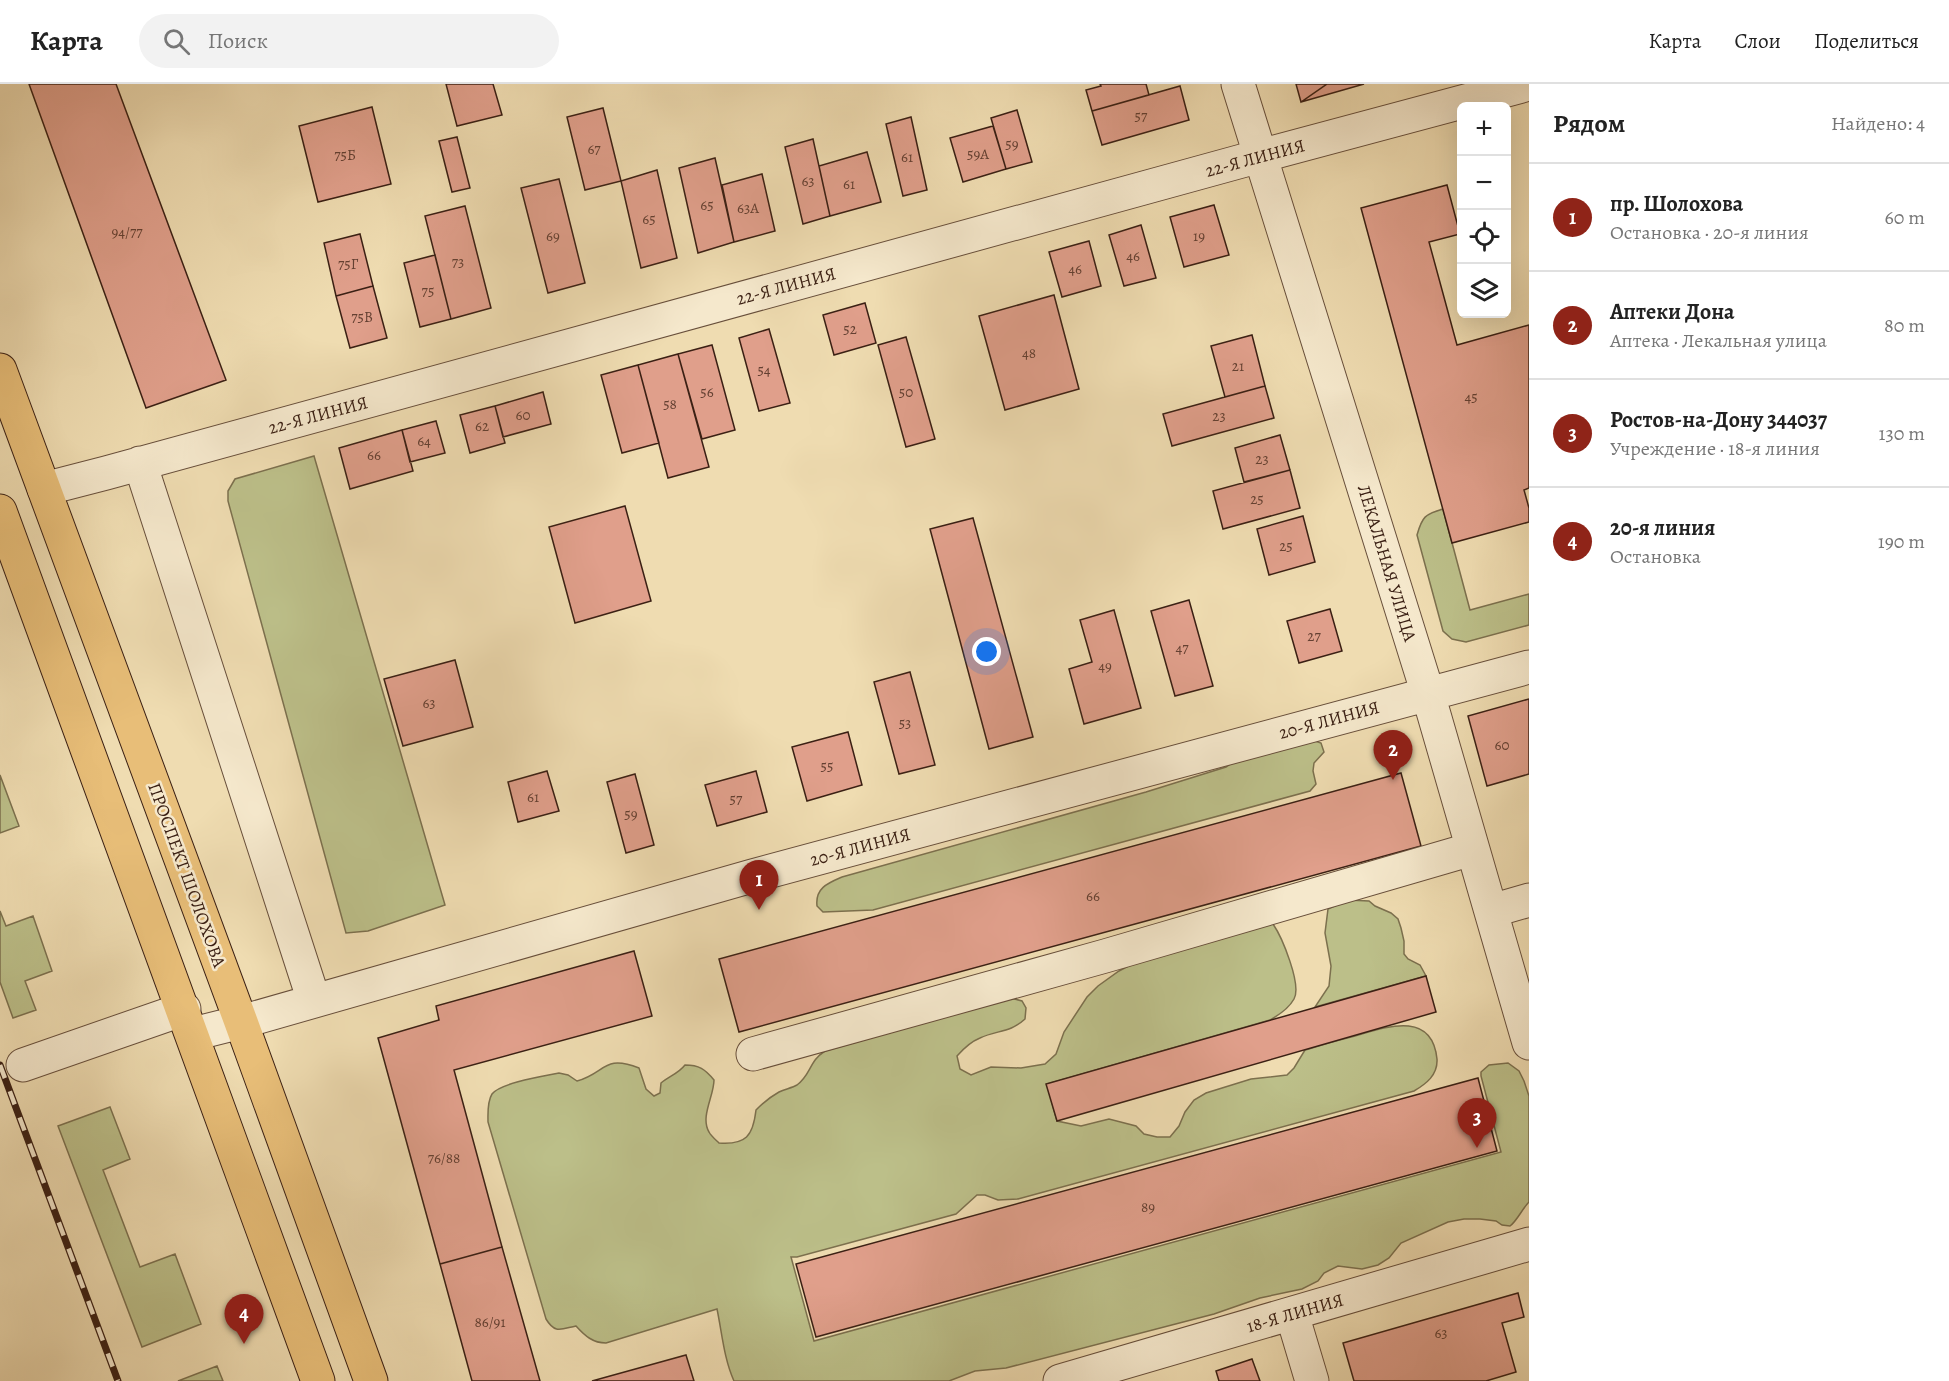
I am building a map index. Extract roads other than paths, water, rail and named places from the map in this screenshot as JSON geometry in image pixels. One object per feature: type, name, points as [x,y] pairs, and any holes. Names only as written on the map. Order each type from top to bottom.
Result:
[{"type":"main road","name":"ПРОСПЕКТ ШОЛОХОВА","points":[[0,370],[371,1381]]},
{"type":"main road","points":[[0,511],[318,1381]]},
{"type":"street","name":"ЛЕКАЛЬНАЯ УЛИЦА","points":[[1238,84],[1428,694],[1529,1043]]},
{"type":"street","name":"22-Я ЛИНИЯ","points":[[44,489],[1526,85]]},
{"type":"street","points":[[140,463],[314,1001]]},
{"type":"street","name":"20-Я ЛИНИЯ","points":[[23,1065],[188,1021],[241,1022],[752,876],[1529,667]]},
{"type":"street","points":[[753,1054],[1105,956],[1472,849]]},
{"type":"street","points":[[1491,911],[1529,900]]},
{"type":"street","name":"18-Я ЛИНИЯ","points":[[1060,1381],[1529,1244]]},
{"type":"street","points":[[1292,1314],[1312,1381]]},
{"type":"railway","points":[[0,1065],[118,1381]]},
{"type":"place","name":"Аптеки Дона","points":[[1393,780]]},
{"type":"place","name":"пр. Шолохова","points":[[759,910]]},
{"type":"place","name":"Ростов-на-Дону 344037","points":[[1477,1148]]},
{"type":"place","name":"20-я линия","points":[[244,1344]]}]
